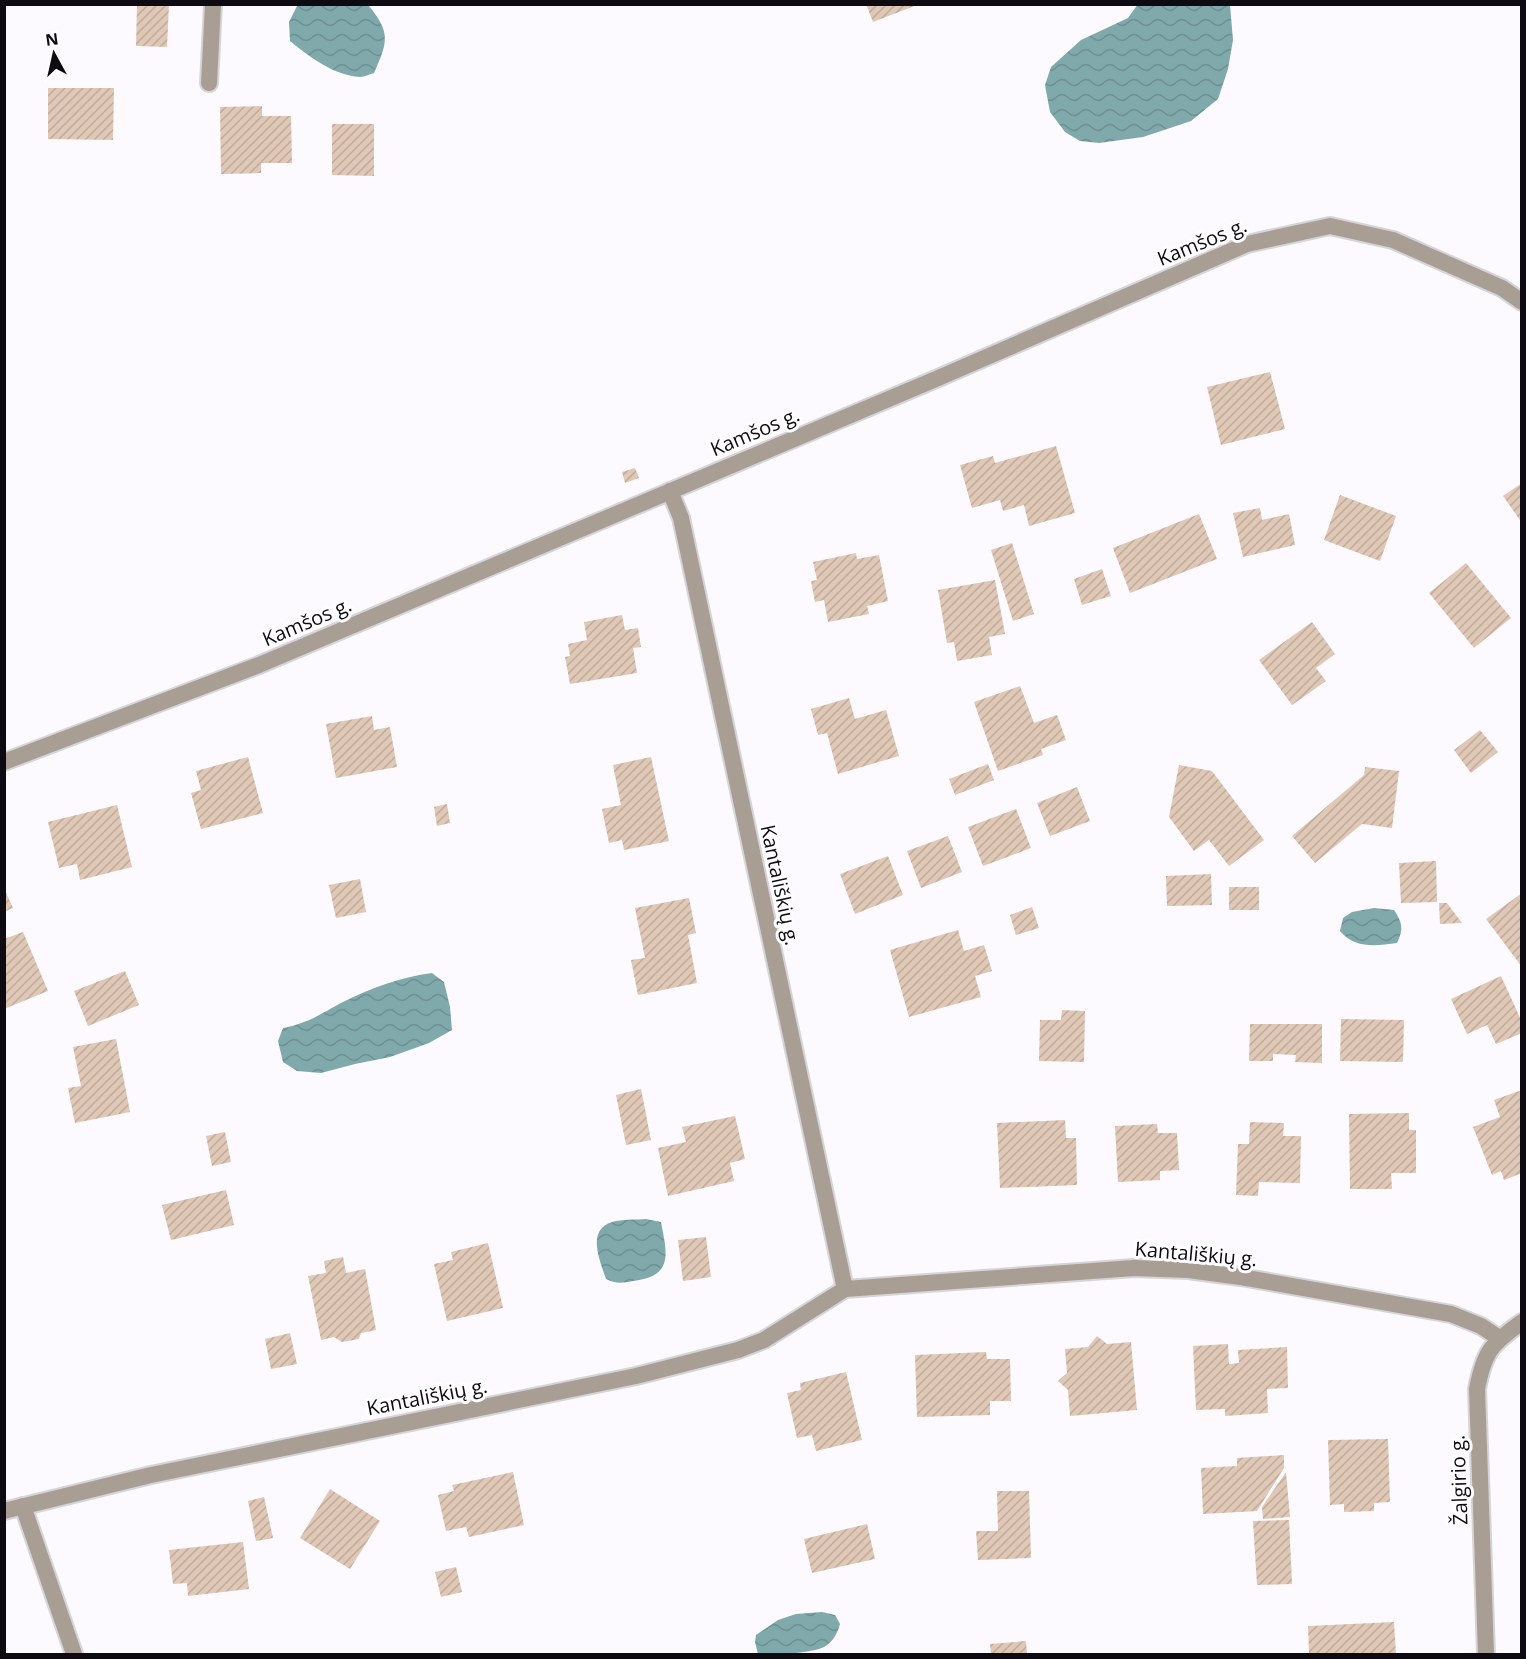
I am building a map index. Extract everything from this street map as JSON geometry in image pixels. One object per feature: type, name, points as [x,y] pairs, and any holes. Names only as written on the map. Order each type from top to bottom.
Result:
[{"type":"street","points":[[209,83],[213,4]]},
{"type":"street","name":"Kamšos g.","points":[[4,762],[259,665],[936,379],[1247,244],[1330,226],[1383,237],[1502,288],[1521,302]]},
{"type":"street","name":"Kantališkių g.","points":[[670,491],[681,518],[845,1289]]},
{"type":"street","name":"Kantališkių g.","points":[[4,1511],[151,1475],[636,1376],[738,1350],[764,1340],[845,1289],[1134,1268],[1188,1270],[1241,1277],[1451,1314],[1481,1326],[1499,1338]]},
{"type":"street","name":"Žalgirio g.","points":[[1486,1654],[1477,1389],[1481,1369],[1488,1353],[1499,1338],[1521,1322]]},
{"type":"street","points":[[23,1506],[74,1654]]},
{"type":"water","points":[[298,4],[368,5],[381,23],[385,37],[382,53],[374,73],[360,77],[341,73],[313,59],[290,41],[289,22]]},
{"type":"water","points":[[1138,4],[1230,5],[1233,40],[1228,69],[1218,99],[1191,121],[1143,137],[1099,143],[1080,141],[1065,132],[1050,112],[1045,85],[1051,67],[1081,40],[1128,18]]},
{"type":"water","points":[[1374,908],[1394,910],[1401,926],[1401,934],[1397,943],[1366,945],[1352,941],[1340,931],[1343,918],[1352,912]]},
{"type":"water","points":[[432,973],[444,982],[450,1007],[452,1030],[429,1043],[390,1057],[321,1073],[297,1071],[283,1062],[278,1041],[283,1028],[307,1021],[375,988],[409,977]]},
{"type":"water","points":[[646,1219],[661,1222],[666,1253],[661,1269],[656,1274],[633,1281],[619,1283],[606,1279],[598,1255],[599,1232],[612,1222]]},
{"type":"water","points":[[822,1612],[835,1615],[840,1624],[835,1637],[824,1647],[792,1654],[758,1654],[756,1635],[778,1620],[796,1614]]},
{"type":"building","points":[[137,4],[169,4],[167,47],[136,46]]},
{"type":"building","points":[[866,4],[917,4],[917,5],[873,22]]},
{"type":"building","points":[[48,88],[114,88],[113,140],[48,139]]},
{"type":"building","points":[[262,106],[262,116],[291,116],[292,163],[261,163],[261,173],[221,174],[220,107]]},
{"type":"building","points":[[332,124],[374,124],[374,176],[332,175]]},
{"type":"building","points":[[1270,372],[1285,429],[1221,445],[1207,387]]},
{"type":"building","points":[[1056,446],[1075,513],[1029,526],[1024,505],[1003,511],[1000,500],[972,508],[960,465],[993,456],[995,463]]},
{"type":"building","points":[[635,468],[639,478],[625,483],[622,472]]},
{"type":"building","points":[[1522,483],[1522,523],[1503,496]]},
{"type":"building","points":[[1340,495],[1396,516],[1380,561],[1324,540]]},
{"type":"building","points":[[1260,508],[1262,520],[1289,514],[1295,545],[1243,557],[1233,513]]},
{"type":"building","points":[[1199,514],[1217,559],[1130,593],[1113,548]]},
{"type":"building","points":[[1012,543],[1034,614],[1013,621],[991,550]]},
{"type":"building","points":[[856,553],[857,559],[879,555],[888,601],[867,606],[869,614],[828,622],[824,600],[815,602],[811,581],[817,580],[813,562]]},
{"type":"building","points":[[1466,563],[1511,618],[1474,648],[1429,593]]},
{"type":"building","points":[[1102,569],[1111,596],[1082,605],[1074,579]]},
{"type":"building","points":[[995,580],[1005,634],[989,637],[992,655],[957,661],[954,642],[947,643],[938,590]]},
{"type":"building","points":[[622,615],[625,630],[638,628],[641,647],[633,648],[637,673],[570,684],[565,657],[570,656],[568,644],[587,640],[584,622]]},
{"type":"building","points":[[1312,622],[1335,654],[1316,668],[1326,681],[1292,705],[1259,660]]},
{"type":"building","points":[[1020,686],[1034,723],[1057,715],[1066,740],[1041,749],[1043,755],[998,771],[974,702]]},
{"type":"building","points":[[849,698],[855,719],[886,710],[899,756],[838,774],[827,733],[818,735],[811,709]]},
{"type":"building","points":[[372,716],[374,730],[390,727],[397,767],[336,778],[326,724]]},
{"type":"building","points":[[1480,730],[1498,752],[1471,773],[1454,750]]},
{"type":"building","points":[[248,757],[263,813],[201,829],[191,793],[201,790],[196,771]]},
{"type":"building","points":[[651,757],[669,841],[624,850],[622,840],[609,843],[602,809],[621,805],[613,765]]},
{"type":"building","points":[[988,764],[994,780],[955,795],[949,779]]},
{"type":"building","points":[[1179,765],[1212,771],[1264,840],[1229,866],[1209,840],[1194,851],[1169,817]]},
{"type":"building","points":[[1365,767],[1399,771],[1392,828],[1362,824],[1315,863],[1292,836],[1364,775]]},
{"type":"building","points":[[1077,787],[1090,821],[1050,836],[1037,803]]},
{"type":"building","points":[[447,804],[450,823],[437,826],[434,807]]},
{"type":"building","points":[[117,805],[132,867],[80,880],[77,864],[59,868],[48,822]]},
{"type":"building","points":[[1016,809],[1031,848],[983,866],[968,827]]},
{"type":"building","points":[[948,836],[962,872],[921,888],[907,851]]},
{"type":"building","points":[[888,856],[903,895],[855,914],[840,874]]},
{"type":"building","points":[[1436,861],[1437,902],[1401,903],[1399,863]]},
{"type":"building","points":[[1211,874],[1212,905],[1167,906],[1166,876]]},
{"type":"building","points":[[360,879],[366,912],[336,918],[329,885]]},
{"type":"building","points":[[1229,887],[1259,887],[1259,910],[1229,910]]},
{"type":"building","points":[[4,888],[13,908],[4,912]]},
{"type":"building","points":[[1522,893],[1522,967],[1486,919]]},
{"type":"building","points":[[689,898],[696,933],[688,935],[697,983],[638,995],[631,960],[645,958],[635,908]]},
{"type":"building","points":[[1439,903],[1447,903],[1462,923],[1440,924]]},
{"type":"building","points":[[1032,907],[1039,928],[1016,935],[1010,915]]},
{"type":"building","points":[[958,930],[964,951],[984,945],[992,971],[975,976],[981,997],[909,1017],[890,950]]},
{"type":"building","points":[[23,932],[48,991],[4,1009],[4,939]]},
{"type":"building","points":[[125,971],[139,1005],[88,1026],[74,991]]},
{"type":"building","points":[[1501,976],[1522,1022],[1522,1033],[1496,1044],[1487,1025],[1467,1034],[1451,999]]},
{"type":"building","points":[[1062,1010],[1085,1011],[1084,1062],[1039,1061],[1040,1020],[1061,1020]]},
{"type":"building","points":[[1341,1019],[1404,1020],[1403,1062],[1340,1061]]},
{"type":"building","points":[[1250,1024],[1322,1024],[1322,1063],[1295,1062],[1296,1055],[1273,1054],[1273,1061],[1249,1061]]},
{"type":"building","points":[[116,1039],[130,1112],[75,1123],[68,1088],[81,1086],[73,1047]]},
{"type":"building","points":[[641,1089],[651,1140],[626,1145],[616,1095]]},
{"type":"building","points":[[1522,1090],[1522,1173],[1504,1180],[1501,1171],[1492,1175],[1473,1127],[1500,1117],[1494,1100]]},
{"type":"building","points":[[1409,1113],[1409,1130],[1416,1130],[1416,1173],[1391,1173],[1392,1189],[1350,1189],[1349,1114]]},
{"type":"building","points":[[735,1116],[745,1159],[730,1163],[734,1181],[668,1196],[658,1148],[686,1142],[682,1127]]},
{"type":"building","points":[[1065,1120],[1066,1138],[1076,1138],[1077,1185],[1000,1188],[997,1123]]},
{"type":"building","points":[[1250,1122],[1284,1123],[1283,1136],[1301,1136],[1300,1183],[1259,1182],[1258,1196],[1236,1195],[1238,1144],[1249,1144]]},
{"type":"building","points":[[1157,1124],[1158,1133],[1177,1133],[1179,1170],[1160,1171],[1160,1180],[1118,1182],[1115,1126]]},
{"type":"building","points":[[225,1132],[231,1162],[212,1166],[206,1136]]},
{"type":"building","points":[[226,1190],[234,1225],[171,1240],[162,1205]]},
{"type":"building","points":[[706,1237],[711,1277],[683,1281],[678,1240]]},
{"type":"building","points":[[488,1243],[503,1308],[447,1321],[434,1264],[453,1260],[451,1252]]},
{"type":"building","points":[[343,1257],[346,1273],[365,1269],[376,1330],[361,1333],[359,1339],[342,1342],[334,1337],[321,1340],[308,1276],[326,1273],[324,1261]]},
{"type":"building","points":[[290,1333],[297,1364],[271,1369],[265,1339]]},
{"type":"building","points":[[1097,1336],[1107,1344],[1131,1342],[1137,1410],[1070,1416],[1068,1390],[1058,1381],[1067,1373],[1065,1349],[1088,1347]]},
{"type":"building","points":[[1228,1344],[1229,1364],[1239,1363],[1238,1350],[1287,1347],[1288,1388],[1267,1389],[1268,1413],[1225,1416],[1225,1409],[1196,1410],[1193,1346]]},
{"type":"building","points":[[986,1352],[987,1359],[1010,1359],[1011,1401],[990,1401],[990,1415],[917,1417],[915,1355]]},
{"type":"building","points":[[846,1372],[862,1440],[816,1451],[812,1435],[797,1438],[787,1393],[801,1390],[800,1383]]},
{"type":"building","points":[[1388,1439],[1390,1502],[1374,1503],[1374,1511],[1344,1512],[1344,1504],[1330,1505],[1328,1440]]},
{"type":"building","points":[[1284,1455],[1284,1468],[1257,1511],[1203,1514],[1201,1468],[1237,1466],[1237,1458]]},
{"type":"building","points":[[513,1472],[524,1525],[469,1537],[466,1527],[446,1531],[438,1495],[454,1491],[452,1485]]},
{"type":"building","points":[[1286,1472],[1290,1517],[1263,1519],[1262,1507]]},
{"type":"building","points":[[330,1489],[380,1521],[350,1569],[300,1538]]},
{"type":"building","points":[[997,1491],[1029,1491],[1031,1558],[978,1560],[976,1531],[998,1531]]},
{"type":"building","points":[[264,1497],[273,1538],[256,1541],[248,1501]]},
{"type":"building","points":[[1289,1520],[1292,1584],[1257,1585],[1253,1521]]},
{"type":"building","points":[[867,1524],[875,1559],[812,1573],[804,1539]]},
{"type":"building","points":[[243,1542],[249,1589],[188,1596],[187,1583],[173,1584],[169,1550]]},
{"type":"building","points":[[456,1567],[462,1592],[441,1597],[435,1572]]},
{"type":"building","points":[[1394,1622],[1396,1654],[1309,1654],[1308,1626]]},
{"type":"building","points":[[1026,1641],[1027,1654],[991,1654],[990,1644]]}]
